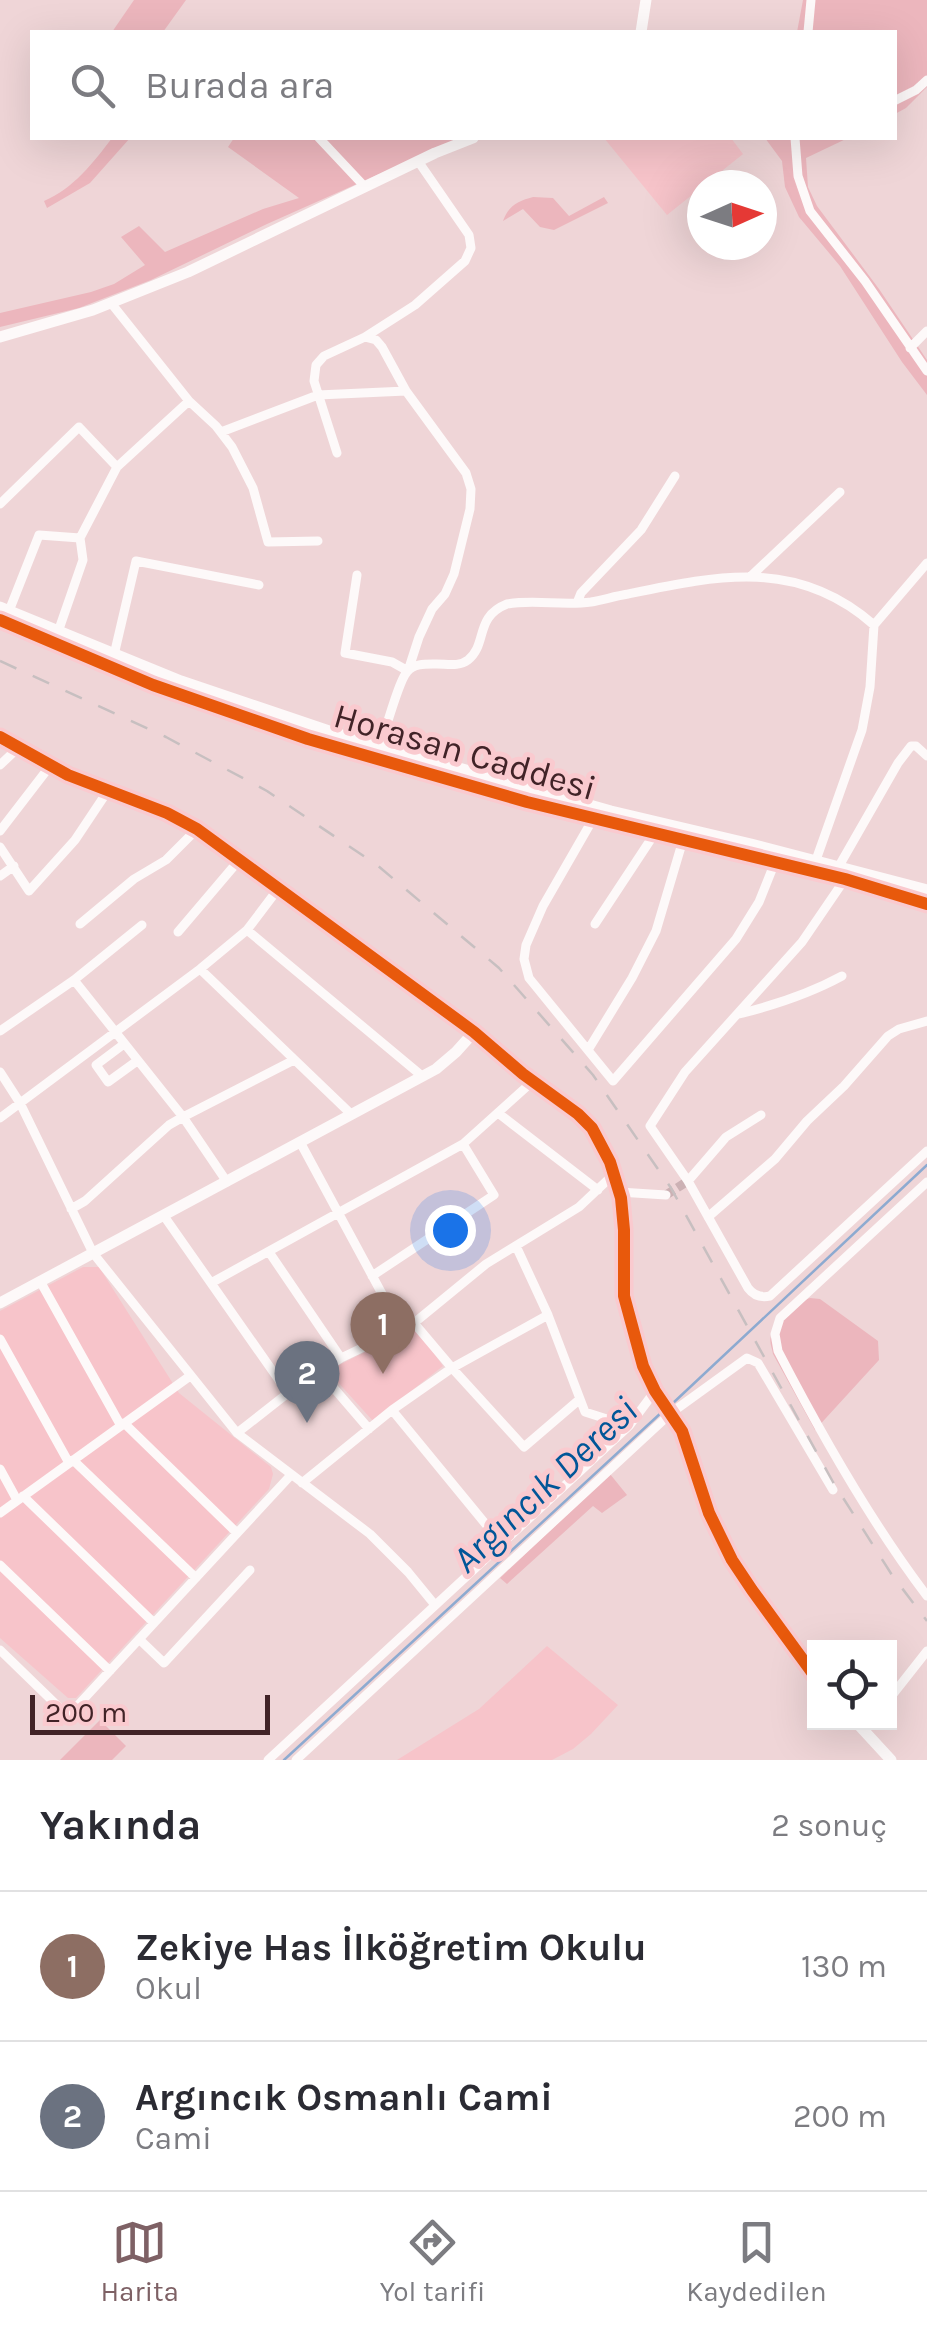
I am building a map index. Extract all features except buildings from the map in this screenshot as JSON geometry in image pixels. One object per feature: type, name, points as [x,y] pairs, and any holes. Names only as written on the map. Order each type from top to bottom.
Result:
[{"type":"street","points":[[641,30],[646,0]]},
{"type":"street","points":[[808,30],[811,0]]},
{"type":"street","points":[[897,100],[927,80]]},
{"type":"street","points":[[320,140],[365,187]]},
{"type":"street","points":[[0,336],[110,303],[188,272],[469,140]]},
{"type":"street","points":[[796,140],[800,186],[810,211],[865,281],[927,372]]},
{"type":"street","points":[[337,454],[314,376],[318,362],[414,306],[465,261],[470,251],[469,234],[418,161]]},
{"type":"street","points":[[110,303],[189,401],[232,447],[252,488],[268,542],[318,541]]},
{"type":"street","points":[[910,348],[927,331]]},
{"type":"street","points":[[364,336],[380,343],[406,391],[466,473],[471,496],[454,574],[419,637],[380,746]]},
{"type":"street","points":[[221,432],[318,395],[406,391]]},
{"type":"street","points":[[58,632],[83,560],[80,538],[118,467],[189,401]]},
{"type":"street","points":[[0,504],[79,427],[118,467]]},
{"type":"street","points":[[577,603],[580,593],[641,530],[675,476]]},
{"type":"street","points":[[751,576],[840,492]]},
{"type":"street","points":[[3,613],[39,536],[80,538]]},
{"type":"street","points":[[114,655],[136,561],[259,586]]},
{"type":"street","points":[[816,860],[862,730],[870,687],[874,625],[927,563]]},
{"type":"street","points":[[357,575],[345,653],[392,662],[408,670],[423,664],[466,662],[488,617],[513,602],[577,603],[751,576],[782,579],[818,590],[852,607],[874,625]]},
{"type":"street","name":"Horasan Caddesi","points":[[3,613],[246,704],[380,746],[611,811],[927,890]]},
{"type":"street","name":"Horasan Caddesi","points":[[3,613],[153,685],[273,728],[462,785],[845,879],[927,904]]},
{"type":"street","points":[[0,738],[50,766],[198,829],[474,1032],[586,1121],[602,1145],[619,1192],[626,1309],[639,1355],[657,1394],[682,1431],[709,1513],[732,1560],[807,1665]]},
{"type":"street","points":[[840,866],[911,746],[927,756]]},
{"type":"street","points":[[0,765],[18,748]]},
{"type":"street","points":[[0,832],[50,766]]},
{"type":"street","points":[[0,847],[29,891],[75,840],[107,792]]},
{"type":"street","points":[[593,819],[543,906],[524,959],[530,978],[613,1080],[736,939],[759,902],[775,862]]},
{"type":"street","points":[[80,924],[134,878],[166,860],[198,829]]},
{"type":"street","points":[[595,924],[654,833]]},
{"type":"street","points":[[588,1050],[656,930],[683,840]]},
{"type":"street","points":[[178,932],[240,859]]},
{"type":"street","points":[[0,876],[14,866]]},
{"type":"street","points":[[845,879],[802,942],[685,1072],[650,1126],[688,1181],[750,1291],[759,1296],[770,1296],[927,1151]]},
{"type":"street","points":[[0,1118],[200,969],[247,930],[278,889]]},
{"type":"street","points":[[0,1032],[74,980],[142,925]]},
{"type":"street","points":[[247,930],[422,1076]]},
{"type":"street","points":[[200,969],[352,1114]]},
{"type":"street","points":[[736,1015],[774,1006],[842,976]]},
{"type":"street","points":[[74,980],[183,1118],[227,1182]]},
{"type":"street","points":[[708,1217],[776,1159],[806,1121],[844,1086],[888,1036],[927,1021]]},
{"type":"street","points":[[0,1302],[422,1076],[446,1061],[474,1032]]},
{"type":"street","points":[[124,1044],[96,1065],[108,1082],[137,1060]]},
{"type":"street","points":[[71,1209],[86,1201],[169,1125],[294,1060]]},
{"type":"street","points":[[0,1072],[20,1103],[93,1253],[237,1434],[383,1546],[436,1605]]},
{"type":"street","points":[[211,1283],[463,1144],[533,1081]]},
{"type":"street","points":[[498,1113],[598,1190]]},
{"type":"street","points":[[688,1181],[726,1137],[761,1115]]},
{"type":"street","points":[[300,1142],[400,1329]]},
{"type":"street","points":[[372,1276],[494,1195],[463,1144]]},
{"type":"street","points":[[237,1434],[288,1393],[341,1358],[414,1322],[486,1264],[579,1206],[614,1174]]},
{"type":"street","points":[[927,1182],[780,1318],[775,1334],[778,1351],[828,1444],[927,1596]]},
{"type":"street","points":[[619,1192],[666,1195]]},
{"type":"street","points":[[164,1216],[288,1393]]},
{"type":"street","points":[[516,1246],[548,1315],[585,1412],[602,1419],[639,1413]]},
{"type":"street","points":[[269,1252],[341,1358]]},
{"type":"street","points":[[40,1281],[122,1424],[237,1533]]},
{"type":"street","points":[[302,1483],[392,1410],[452,1368],[548,1315]]},
{"type":"street","points":[[414,1322],[524,1447],[580,1399]]},
{"type":"street","points":[[0,1338],[71,1461],[196,1578]]},
{"type":"street","points":[[296,1760],[670,1412],[747,1358],[758,1362],[832,1490]]},
{"type":"street","points":[[320,1372],[368,1430]]},
{"type":"street","points":[[0,1513],[190,1376]]},
{"type":"street","points":[[268,1760],[629,1426],[657,1394]]},
{"type":"street","points":[[392,1410],[502,1544]]},
{"type":"street","points":[[0,1469],[20,1498],[154,1623]]},
{"type":"street","points":[[0,1650],[68,1716],[291,1475]]},
{"type":"street","points":[[0,1565],[110,1671]]},
{"type":"street","points":[[139,1639],[164,1663],[250,1570]]},
{"type":"street","points":[[897,1689],[927,1651]]},
{"type":"street","points":[[867,1730],[891,1760]]},
{"type":"shaded area","points":[[134,0],[186,0],[164,30],[113,30]]},
{"type":"shaded area","points":[[803,0],[927,0],[927,87],[897,113],[897,30],[797,30]]},
{"type":"shaded area","points":[[110,140],[128,140],[90,183],[47,208],[44,201],[74,182]]},
{"type":"shaded area","points":[[233,140],[456,140],[151,280],[79,308],[0,327],[0,313],[91,292],[114,284],[145,265],[121,237],[139,226],[165,252],[263,209],[299,198],[228,147]]},
{"type":"shaded area","points":[[606,140],[732,140],[743,154],[723,170],[687,170],[687,199],[667,215]]},
{"type":"shaded area","points":[[766,140],[844,140],[806,158],[808,187],[817,206],[927,360],[927,395],[840,266],[799,217],[785,187],[782,161]]},
{"type":"shaded area","points":[[533,197],[553,198],[569,216],[604,197],[608,203],[554,230],[540,227],[523,209],[503,221],[514,205]]},
{"type":"shaded area","points":[[83,1267],[99,1267],[179,1393],[271,1467],[273,1474],[269,1489],[76,1698],[68,1698],[0,1638],[0,1311]]},
{"type":"shaded area","points":[[810,1298],[820,1299],[878,1341],[879,1360],[815,1430],[773,1354],[770,1341],[782,1319]]},
{"type":"shaded area","points":[[415,1327],[443,1366],[373,1421],[334,1378],[333,1371]]},
{"type":"shaded area","points":[[610,1474],[627,1495],[602,1513],[593,1506],[507,1584],[500,1578]]},
{"type":"shaded area","points":[[547,1646],[618,1705],[573,1749],[552,1760],[397,1760],[479,1709]]},
{"type":"shaded area","points":[[100,1720],[126,1746],[112,1760],[60,1760]]},
{"type":"waterway","name":"Argıncık Deresi","points":[[672,1404],[927,1165]]},
{"type":"waterway","name":"Argıncık Deresi","points":[[284,1760],[662,1412]]},
{"type":"tunnel","points":[[666,1195],[688,1181]]},
{"type":"railway","points":[[0,661],[166,737],[267,791],[377,865],[499,968],[593,1075],[671,1188],[833,1482],[892,1575],[927,1621]]},
{"type":"cycle path","points":[[0,620],[153,685],[308,739],[527,802],[845,879],[927,904]]},
{"type":"cycle path","points":[[0,737],[68,775],[167,813],[197,829],[474,1032],[592,1128],[610,1162],[621,1198],[624,1296],[643,1366],[682,1431],[709,1513],[732,1560],[807,1665]]},
{"type":"place","name":"Zekiye Has İlköğretim Okulu","points":[[383,1374]]},
{"type":"place","name":"Argıncık Osmanlı Cami","points":[[307,1423]]}]
